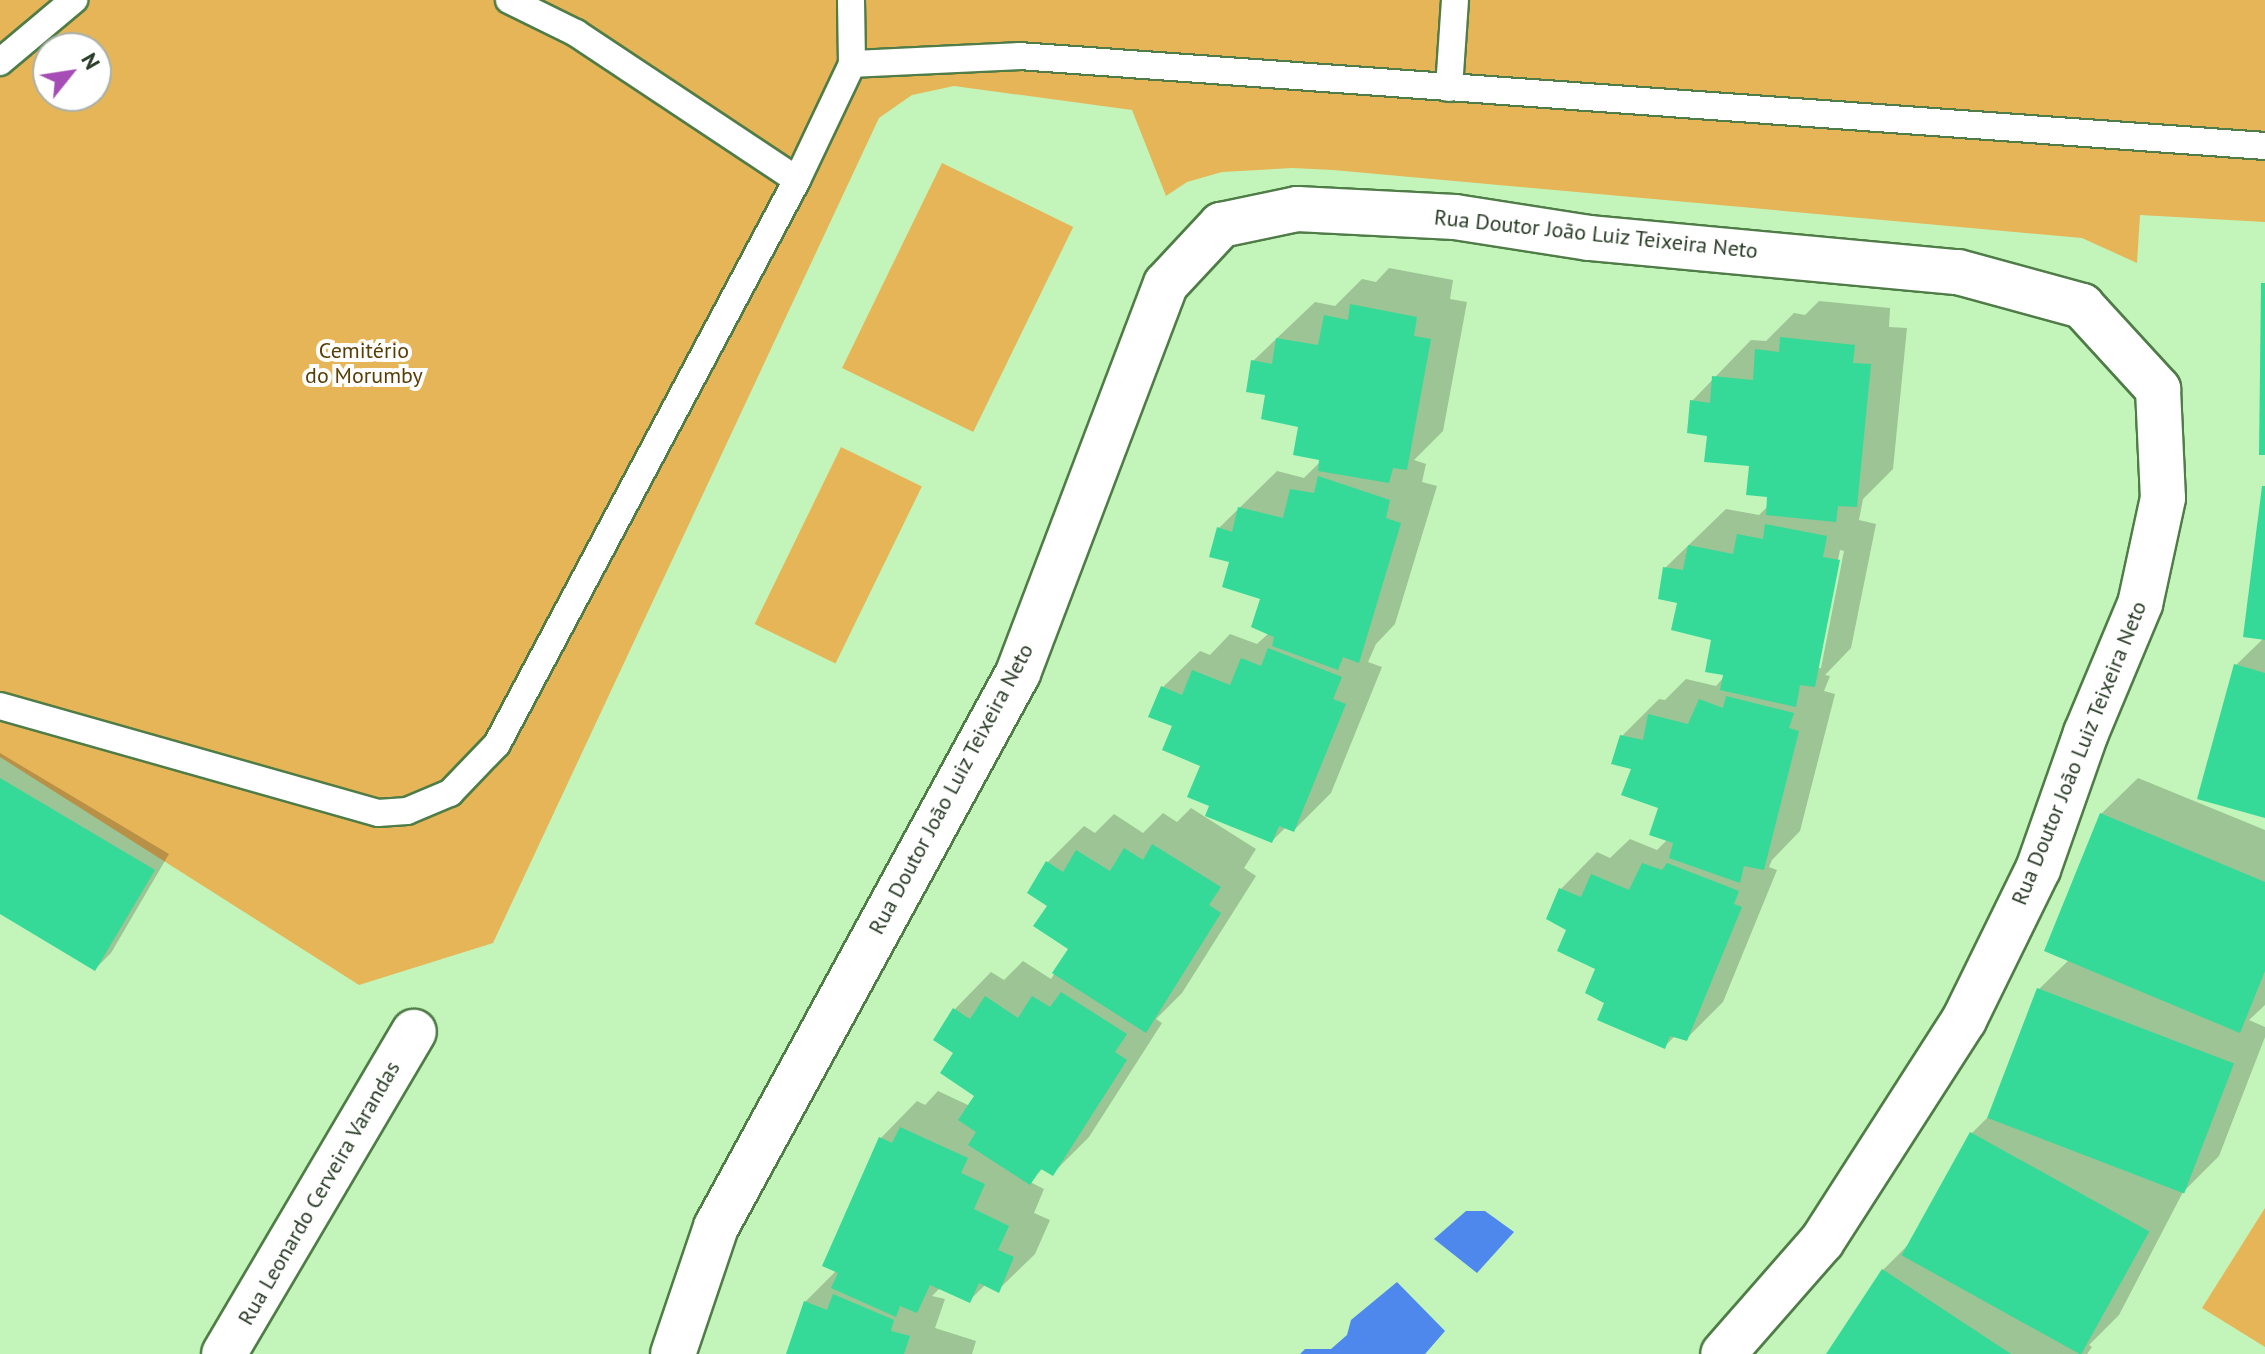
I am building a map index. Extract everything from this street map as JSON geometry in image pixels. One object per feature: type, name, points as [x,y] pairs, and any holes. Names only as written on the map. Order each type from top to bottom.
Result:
[{"type":"street","name":"Rua Doutor João Luiz Teixeira Neto","points":[[673,1354],[716,1227],[1018,673],[1166,284],[1221,225],[1297,209],[1455,217],[1589,238],[1958,272],[2082,306],[2158,389],[2163,498],[2140,604],[2086,733],[2038,869],[1964,1020],[1822,1241],[1723,1354]]},
{"type":"street","name":"Rua Leonardo Cerveira Varandas","points":[[224,1354],[414,1032]]},
{"type":"lane","points":[[0,62],[74,0]]},
{"type":"lane","points":[[509,0],[576,33],[797,180]]},
{"type":"lane","points":[[0,706],[378,813],[398,813],[442,798],[497,744],[797,180],[852,64],[851,0]]},
{"type":"lane","points":[[1449,88],[1455,0]]},
{"type":"lane","points":[[852,64],[1019,56],[2265,146]]},
{"type":"green space","name":"Cemitério do Morumby","points":[[0,0],[2265,0],[2265,222],[2140,215],[2137,263],[2082,238],[1333,170],[1292,168],[1222,172],[1187,182],[1166,196],[1132,110],[954,86],[912,95],[879,118],[493,943],[359,985],[0,757]]},
{"type":"green space","points":[[942,163],[1073,227],[973,432],[842,368]]},
{"type":"green space","points":[[841,447],[922,486],[836,664],[755,624]]},
{"type":"green space","points":[[2265,1208],[2265,1347],[2202,1308]]},
{"type":"water","points":[[1466,1211],[1485,1211],[1514,1232],[1477,1273],[1434,1239]]},
{"type":"water","points":[[1397,1282],[1445,1331],[1425,1354],[1300,1354],[1305,1349],[1331,1349],[1347,1335],[1351,1320]]},
{"type":"building","points":[[2261,283],[2265,283],[2265,455],[2259,455]]},
{"type":"building","points":[[1350,304],[1417,317],[1414,336],[1431,339],[1407,470],[1393,468],[1389,483],[1318,471],[1319,460],[1293,455],[1298,427],[1261,419],[1265,395],[1246,392],[1251,360],[1272,364],[1276,338],[1318,345],[1324,315],[1348,320]]},
{"type":"building","points":[[1780,337],[1855,345],[1853,363],[1871,364],[1857,507],[1838,506],[1836,522],[1766,515],[1767,497],[1746,495],[1749,466],[1704,462],[1707,436],[1687,433],[1690,400],[1710,403],[1712,376],[1753,380],[1755,349],[1779,352]]},
{"type":"building","points":[[1318,476],[1390,500],[1386,518],[1401,523],[1359,663],[1343,657],[1338,670],[1272,646],[1274,637],[1251,627],[1260,599],[1222,587],[1229,562],[1209,557],[1217,527],[1232,532],[1238,507],[1283,518],[1290,489],[1314,493]]},
{"type":"building","points":[[2262,486],[2265,486],[2265,640],[2243,637]]},
{"type":"building","points":[[1765,524],[1827,536],[1823,557],[1840,560],[1815,687],[1800,685],[1796,707],[1720,690],[1723,675],[1705,672],[1711,640],[1671,630],[1677,603],[1658,599],[1663,567],[1683,570],[1688,545],[1733,554],[1737,534],[1763,539]]},
{"type":"building","points":[[1268,648],[1342,677],[1333,699],[1346,704],[1294,832],[1279,826],[1272,843],[1205,816],[1209,806],[1187,797],[1200,766],[1162,750],[1172,726],[1148,717],[1161,686],[1182,695],[1192,670],[1230,685],[1241,658],[1261,666]]},
{"type":"building","points":[[2234,664],[2265,673],[2265,818],[2197,799]]},
{"type":"building","points":[[1726,696],[1794,713],[1789,728],[1799,731],[1764,870],[1744,866],[1740,883],[1669,858],[1673,843],[1649,835],[1658,808],[1621,795],[1631,769],[1611,764],[1620,735],[1643,740],[1648,714],[1688,724],[1699,699],[1723,708]]},
{"type":"building","points":[[0,778],[155,870],[95,971],[0,914]]},
{"type":"building","points":[[2100,813],[2265,882],[2265,971],[2240,1033],[2044,951]]},
{"type":"building","points":[[1152,844],[1221,887],[1209,905],[1221,913],[1146,1033],[1052,973],[1068,949],[1033,926],[1047,906],[1027,893],[1046,861],[1063,872],[1076,850],[1110,871],[1124,848],[1143,860]]},
{"type":"building","points":[[1642,863],[1662,870],[1667,863],[1739,891],[1734,904],[1742,907],[1687,1041],[1670,1036],[1665,1049],[1597,1020],[1604,1003],[1585,993],[1595,969],[1557,951],[1566,930],[1546,919],[1559,888],[1581,897],[1591,874],[1629,890]]},
{"type":"building","points":[[2037,988],[2234,1064],[2184,1193],[1987,1118]]},
{"type":"building","points":[[1061,992],[1127,1034],[1115,1052],[1127,1060],[1053,1176],[1041,1169],[1030,1185],[968,1145],[976,1132],[958,1120],[974,1096],[940,1073],[953,1053],[933,1040],[953,1008],[970,1019],[985,996],[1018,1018],[1032,996],[1050,1007]]},
{"type":"building","points":[[900,1127],[968,1158],[961,1173],[985,1184],[974,1209],[1009,1226],[998,1250],[1014,1257],[999,1293],[979,1283],[970,1303],[930,1285],[917,1313],[900,1306],[896,1317],[831,1288],[838,1273],[822,1266],[879,1137],[892,1143]]},
{"type":"building","points":[[1970,1132],[2149,1231],[2081,1354],[1902,1255]]},
{"type":"building","points":[[1882,1269],[2011,1354],[1826,1354]]},
{"type":"building","points":[[833,1294],[894,1320],[891,1331],[910,1336],[904,1354],[786,1354],[804,1301],[827,1310]]}]
